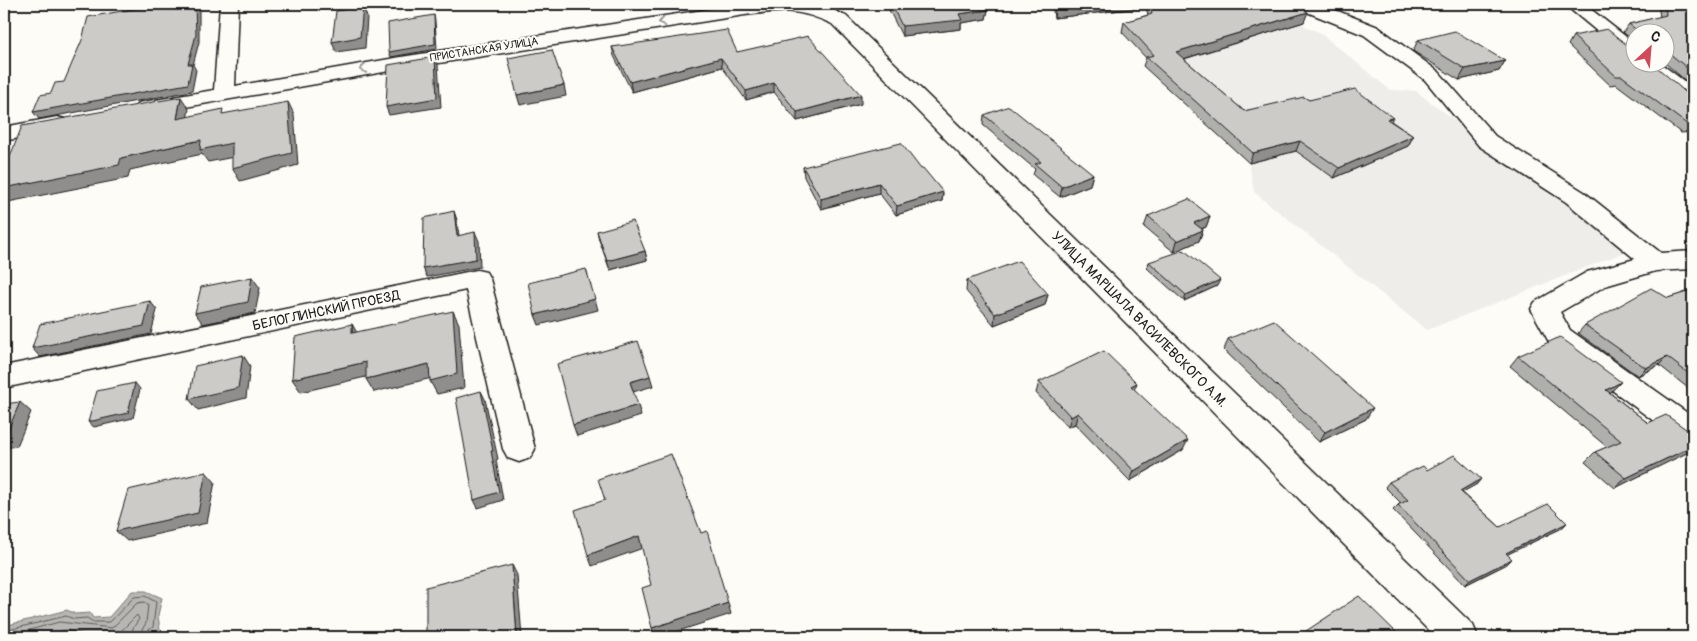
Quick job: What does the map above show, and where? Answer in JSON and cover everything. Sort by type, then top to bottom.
[{"type":"street","points":[[224,93],[229,4]]},
{"type":"street","name":"ПРИСТАНСКАЯ УЛИЦА","points":[[128,111],[401,63],[745,9],[778,5],[814,8],[848,4]]},
{"type":"street","points":[[1304,4],[1371,31],[1432,76],[1487,141],[1575,197],[1656,262]]},
{"type":"street","points":[[1573,4],[1624,44]]},
{"type":"street","name":"УЛИЦА МАРШАЛА ВАСИЛЕВСКОГО А.М.","points":[[814,8],[839,20],[1460,637]]},
{"type":"street","points":[[1660,72],[1693,98]]},
{"type":"street","points":[[4,134],[80,120]]},
{"type":"street","points":[[1693,260],[1656,262],[1596,279],[1545,309],[1560,337],[1693,433]]},
{"type":"street","name":"БЕЛОГЛИНСКИЙ ПРОЕЗД","points":[[4,377],[477,279],[519,449]]},
{"type":"shaded area","points":[[1276,4],[1308,28],[1319,32],[1390,90],[1416,91],[1628,251],[1427,330],[1254,192],[1249,163],[1143,66]]},
{"type":"water","points":[[132,591],[146,591],[162,598],[158,615],[160,630],[146,637],[4,637],[4,626],[67,610],[75,614],[90,613],[93,618],[109,617]]},
{"type":"building","points":[[140,4],[195,4],[196,35],[188,64],[192,64],[188,84],[33,112],[40,95],[51,93],[55,83],[64,82],[82,40],[88,17],[139,8]]},
{"type":"building","points":[[891,4],[983,4],[988,10],[959,14],[962,20],[902,26]]},
{"type":"building","points":[[1055,4],[1093,4],[1055,8]]},
{"type":"building","points":[[1150,4],[1297,4],[1308,12],[1176,52],[1244,111],[1304,97],[1309,100],[1355,89],[1393,118],[1387,119],[1413,136],[1339,168],[1300,141],[1253,153],[1146,57],[1154,55],[1124,22],[1152,14]]},
{"type":"building","points":[[1665,4],[1693,4],[1693,73],[1674,57],[1674,22],[1637,22],[1666,15]]},
{"type":"building","points":[[363,7],[360,37],[332,42],[336,11]]},
{"type":"building","points":[[434,15],[435,44],[389,52],[388,23]]},
{"type":"building","points":[[1607,29],[1624,43],[1624,72],[1662,72],[1690,96],[1693,96],[1693,124],[1688,125],[1622,76],[1616,76],[1573,36]]},
{"type":"building","points":[[727,30],[737,52],[808,36],[861,95],[797,112],[774,83],[746,91],[721,58],[630,82],[612,47]]},
{"type":"building","points":[[1455,31],[1505,61],[1465,69],[1418,40]]},
{"type":"building","points":[[552,50],[564,85],[517,95],[508,58]]},
{"type":"building","points":[[435,57],[437,98],[386,107],[388,65]]},
{"type":"building","points":[[181,97],[177,119],[223,109],[222,114],[288,102],[292,153],[232,168],[232,143],[200,150],[201,140],[121,158],[119,165],[4,188],[4,172],[22,126]]},
{"type":"building","points":[[1009,106],[1093,174],[1062,187],[1035,164],[1041,162],[984,115]]},
{"type":"building","points":[[901,143],[921,169],[923,168],[943,192],[897,206],[879,183],[821,199],[803,167]]},
{"type":"building","points":[[1189,199],[1210,216],[1194,223],[1203,230],[1177,241],[1148,216]]},
{"type":"building","points":[[454,211],[457,236],[475,232],[476,259],[423,268],[424,218]]},
{"type":"building","points":[[633,221],[645,251],[607,261],[597,231]]},
{"type":"building","points":[[1184,250],[1220,280],[1186,295],[1149,262]]},
{"type":"building","points":[[1019,261],[1048,294],[995,314],[967,280]]},
{"type":"building","points":[[586,269],[595,299],[535,315],[528,283]]},
{"type":"building","points":[[252,277],[248,302],[195,313],[201,287]]},
{"type":"building","points":[[1651,288],[1668,298],[1693,290],[1693,377],[1667,357],[1646,368],[1585,325]]},
{"type":"building","points":[[150,301],[144,326],[32,348],[40,324]]},
{"type":"building","points":[[453,311],[457,374],[430,381],[429,364],[366,379],[366,362],[292,379],[295,337],[352,324],[352,333]]},
{"type":"building","points":[[1274,320],[1373,408],[1325,432],[1228,339]]},
{"type":"building","points":[[1560,337],[1621,382],[1606,390],[1648,423],[1666,415],[1693,434],[1693,446],[1626,478],[1595,452],[1621,441],[1518,356]]},
{"type":"building","points":[[638,341],[650,376],[630,382],[638,405],[573,425],[557,364]]},
{"type":"building","points":[[1104,351],[1137,383],[1131,386],[1188,440],[1134,471],[1078,413],[1071,417],[1039,382]]},
{"type":"building","points":[[243,355],[238,388],[189,399],[195,366]]},
{"type":"building","points":[[135,383],[128,413],[88,422],[97,391]]},
{"type":"building","points":[[481,391],[499,492],[474,500],[456,398]]},
{"type":"building","points":[[20,402],[6,435],[4,436],[4,404]]},
{"type":"building","points":[[671,454],[701,533],[707,531],[728,603],[652,628],[642,588],[651,585],[639,536],[588,555],[575,510],[605,500],[598,479]]},
{"type":"building","points":[[1454,455],[1481,479],[1460,491],[1500,527],[1548,504],[1567,523],[1506,553],[1512,559],[1470,580],[1398,505],[1408,500],[1389,482],[1423,466],[1427,470]]},
{"type":"building","points":[[206,472],[198,513],[116,531],[128,490]]},
{"type":"building","points":[[512,565],[517,637],[426,637],[426,587]]},
{"type":"building","points":[[1359,596],[1401,637],[1297,637]]}]
